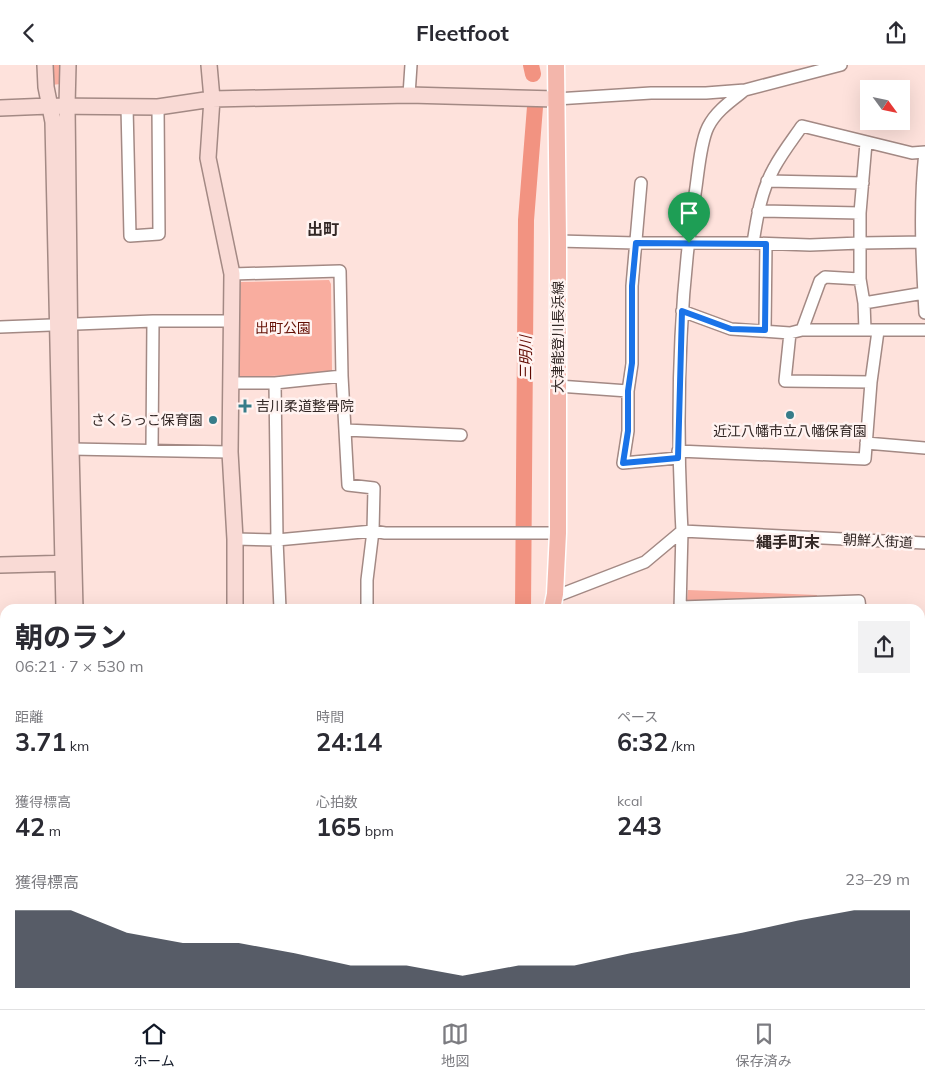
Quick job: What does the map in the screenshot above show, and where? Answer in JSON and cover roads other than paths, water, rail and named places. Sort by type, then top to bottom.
[{"type":"main road","name":"大津能登川長浜線","points":[[554,601],[558,533],[556,65]]},
{"type":"street","points":[[45,65],[46,87],[53,122],[71,449],[69,563],[65,604]]},
{"type":"street","points":[[68,65],[64,324],[69,563],[74,604]]},
{"type":"street","points":[[209,65],[212,99],[208,158],[232,274],[230,451],[235,539],[235,604]]},
{"type":"street","points":[[409,95],[411,65]]},
{"type":"street","points":[[0,108],[49,106],[158,107],[212,99],[409,95],[556,99],[652,93],[706,93],[745,90],[840,65]]},
{"type":"street","points":[[680,604],[682,531],[678,455],[682,311],[689,243],[700,159],[707,128],[721,108],[745,90]]},
{"type":"street","points":[[127,107],[130,236],[159,234],[158,107]]},
{"type":"street","points":[[753,243],[758,211],[767,181],[774,167],[802,126],[912,153],[925,152],[923,187],[925,313]]},
{"type":"street","points":[[865,330],[864,303],[860,279],[860,213],[866,143]]},
{"type":"street","points":[[767,181],[863,183]]},
{"type":"street","points":[[641,183],[632,286],[632,363],[628,391],[628,431],[623,463],[678,455],[865,459],[870,382],[878,331]]},
{"type":"street","points":[[758,211],[860,213]]},
{"type":"street","points":[[558,241],[810,245],[923,242]]},
{"type":"street","points":[[765,330],[766,244]]},
{"type":"street","points":[[232,274],[340,271],[344,430],[348,485],[374,489],[373,531],[367,581],[367,604]]},
{"type":"street","points":[[802,330],[820,281],[825,277],[860,279]]},
{"type":"street","points":[[864,303],[924,293]]},
{"type":"street","points":[[682,311],[731,329],[790,333],[802,330],[925,330]]},
{"type":"street","points":[[0,327],[154,321],[230,321]]},
{"type":"street","points":[[152,449],[154,321]]},
{"type":"street","points":[[790,333],[785,381],[870,382]]},
{"type":"street","points":[[230,383],[275,383],[342,376]]},
{"type":"street","points":[[275,383],[280,604]]},
{"type":"street","points":[[558,386],[628,391]]},
{"type":"street","points":[[344,430],[461,435]]},
{"type":"street","points":[[866,443],[925,448]]},
{"type":"street","points":[[71,449],[230,451]]},
{"type":"street","points":[[235,539],[277,540],[373,531],[385,533],[524,533],[551,531],[558,533]]},
{"type":"street","points":[[554,601],[562,594],[645,562],[682,531]]},
{"type":"street","name":"朝鮮人街道","points":[[682,531],[925,543]]},
{"type":"street","points":[[0,565],[69,563]]},
{"type":"street","points":[[782,604],[859,601],[859,604]]},
{"type":"street","points":[[925,640],[925,694]]},
{"type":"waterway","name":"三明川","points":[[531,65],[533,74]]},
{"type":"waterway","name":"三明川","points":[[523,604],[526,220],[535,107]]},
{"type":"place","name":"吉川柔道整骨院","points":[[245,406]]},
{"type":"place","name":"近江八幡市立八幡保育園","points":[[790,415]]},
{"type":"place","name":"さくらっこ保育園","points":[[213,420]]},
{"type":"district","name":"出町","points":[[323,229]]},
{"type":"district","name":"縄手町末","points":[[788,542]]},
{"type":"park label","name":"出町公園","points":[[283,328]]}]
